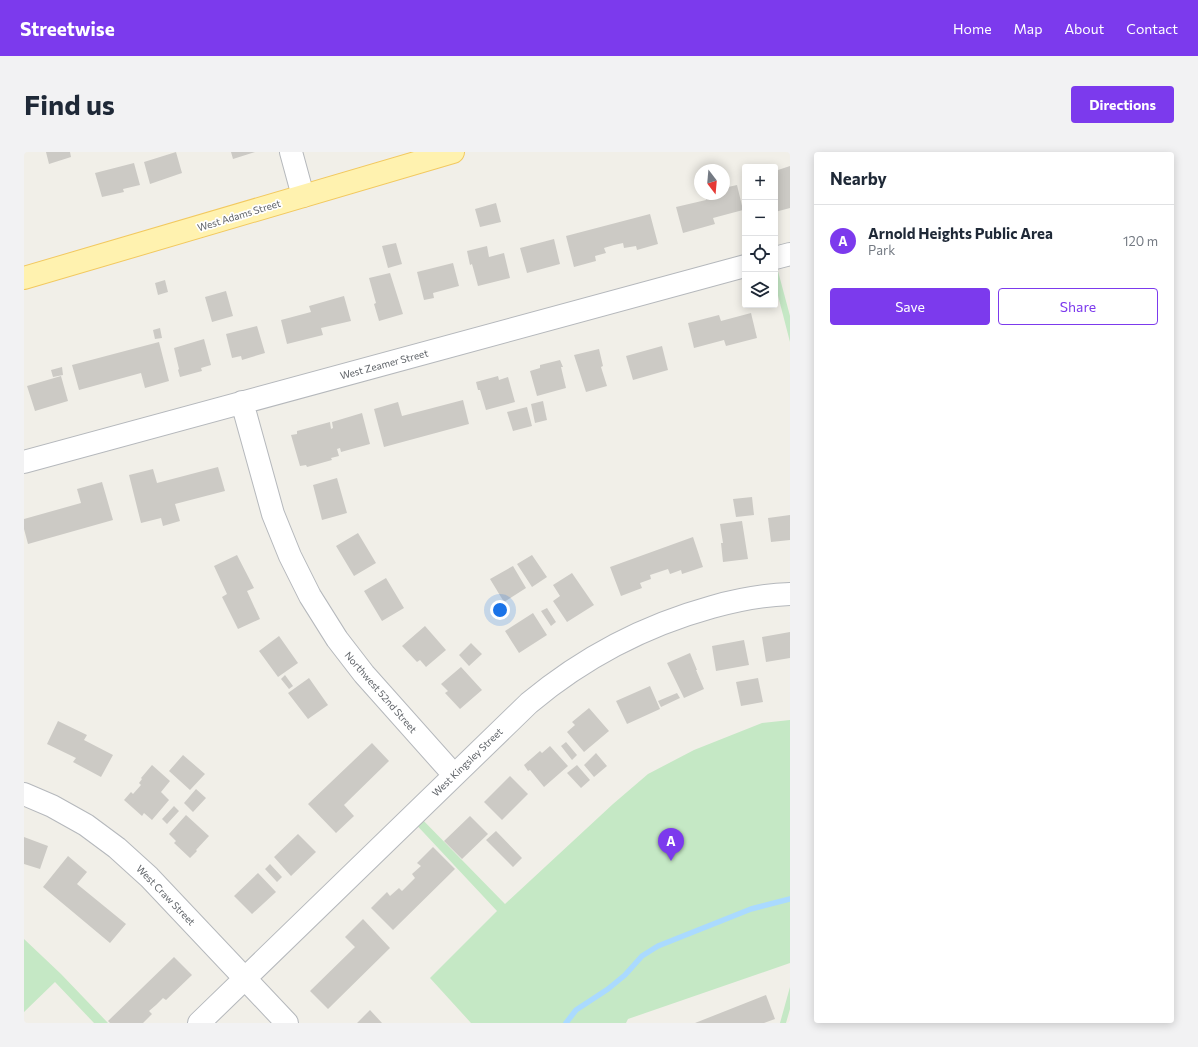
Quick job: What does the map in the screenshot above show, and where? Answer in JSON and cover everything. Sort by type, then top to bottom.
[{"type":"main road","name":"West Adams Street","points":[[24,278],[453,152]]},
{"type":"street","points":[[291,152],[303,196]]},
{"type":"street","points":[[778,257],[790,254]]},
{"type":"street","name":"West Zeamer Street","points":[[24,462],[742,267]]},
{"type":"street","name":"Northwest 52nd Street","points":[[242,402],[276,521],[290,556],[310,596],[337,639],[364,674],[454,775]]},
{"type":"street","name":"West Kingsley Street","points":[[199,1023],[454,775],[544,690],[578,666],[636,633],[700,610],[743,599],[790,594]]},
{"type":"street","name":"West Craw Street","points":[[24,794],[52,806],[86,825],[117,848],[149,877],[287,1023]]},
{"type":"green space","points":[[778,271],[790,316],[790,342],[778,296]]},
{"type":"green space","points":[[790,720],[790,963],[628,1019],[626,1023],[471,1023],[430,978],[497,911],[410,818],[415,812],[505,904],[613,804],[648,774],[694,750],[762,723]]},
{"type":"green space","points":[[24,939],[61,974],[108,1023],[94,1023],[55,982],[24,1012]]},
{"type":"green space","points":[[790,987],[790,1009],[786,1023],[780,1023]]},
{"type":"building","points":[[46,152],[70,152],[71,157],[49,164]]},
{"type":"building","points":[[176,152],[182,173],[150,184],[144,162]]},
{"type":"building","points":[[231,152],[255,152],[233,159]]},
{"type":"building","points":[[134,163],[140,185],[123,189],[124,192],[102,197],[95,173]]},
{"type":"building","points":[[790,166],[790,208],[778,211],[778,200],[778,170]]},
{"type":"building","points":[[737,185],[742,210],[713,218],[715,224],[683,233],[676,207],[706,200],[730,200],[730,187]]},
{"type":"building","points":[[496,203],[501,222],[480,227],[475,209]]},
{"type":"building","points":[[650,214],[658,244],[637,250],[636,246],[624,248],[623,243],[614,245],[604,248],[606,253],[595,256],[596,261],[574,267],[566,236]]},
{"type":"building","points":[[554,239],[560,264],[527,273],[520,248]]},
{"type":"building","points":[[396,243],[402,264],[388,268],[382,246]]},
{"type":"building","points":[[487,246],[489,257],[504,253],[510,278],[478,286],[472,264],[470,265],[467,251]]},
{"type":"building","points":[[453,263],[459,286],[433,293],[434,298],[424,300],[417,272]]},
{"type":"building","points":[[390,273],[403,314],[379,321],[369,278]]},
{"type":"building","points":[[165,280],[168,292],[158,295],[155,283]]},
{"type":"building","points":[[226,291],[233,316],[212,322],[205,297]]},
{"type":"building","points":[[344,296],[351,321],[321,328],[323,335],[287,344],[281,320],[311,312],[309,306]]},
{"type":"building","points":[[751,313],[757,338],[726,346],[724,340],[694,348],[688,323],[719,315],[721,321]]},
{"type":"building","points":[[257,326],[265,353],[242,360],[241,356],[232,358],[226,334]]},
{"type":"building","points":[[160,328],[162,338],[155,339],[153,330]]},
{"type":"building","points":[[204,339],[211,365],[201,368],[202,371],[180,377],[174,348]]},
{"type":"building","points":[[159,342],[169,381],[145,388],[141,373],[79,390],[72,365]]},
{"type":"building","points":[[662,346],[668,370],[633,380],[626,356]]},
{"type":"building","points":[[599,349],[603,366],[601,367],[607,386],[586,392],[574,355]]},
{"type":"building","points":[[560,360],[563,367],[561,367],[566,388],[537,396],[530,371],[540,368],[540,365]]},
{"type":"building","points":[[62,367],[63,375],[53,377],[51,370]]},
{"type":"building","points":[[61,376],[68,401],[35,411],[27,386]]},
{"type":"building","points":[[498,376],[499,380],[508,377],[515,402],[486,410],[476,382]]},
{"type":"building","points":[[463,400],[469,424],[384,447],[374,409],[398,402],[402,416]]},
{"type":"building","points":[[543,401],[547,420],[535,423],[531,404]]},
{"type":"building","points":[[527,407],[532,426],[513,431],[507,412]]},
{"type":"building","points":[[362,413],[370,444],[341,452],[340,448],[337,449],[339,456],[331,458],[332,460],[307,467],[306,465],[300,466],[291,435],[297,434],[297,431],[330,422],[331,429],[333,428],[332,422]]},
{"type":"building","points":[[218,467],[225,491],[175,504],[180,521],[163,526],[161,518],[141,523],[129,475],[153,469],[157,483]]},
{"type":"building","points":[[337,478],[347,513],[322,520],[313,485]]},
{"type":"building","points":[[102,482],[113,520],[28,544],[24,529],[24,519],[81,503],[77,489]]},
{"type":"building","points":[[752,497],[754,515],[736,517],[733,499]]},
{"type":"building","points":[[790,515],[790,540],[771,542],[768,518]]},
{"type":"building","points":[[742,521],[748,559],[723,562],[721,543],[723,543],[720,524]]},
{"type":"building","points":[[358,533],[376,563],[354,576],[336,546]]},
{"type":"building","points":[[693,537],[703,567],[682,574],[681,570],[670,574],[668,569],[650,575],[651,579],[640,583],[642,588],[621,596],[610,567]]},
{"type":"building","points":[[237,555],[254,588],[247,591],[260,619],[238,629],[222,597],[227,594],[214,566]]},
{"type":"building","points":[[532,555],[547,577],[532,587],[517,564]]},
{"type":"building","points":[[513,566],[526,588],[504,602],[490,579]]},
{"type":"building","points":[[572,573],[594,605],[567,622],[553,601],[560,596],[553,585]]},
{"type":"building","points":[[386,578],[404,608],[382,621],[364,591]]},
{"type":"building","points":[[547,608],[556,622],[551,626],[541,611]]},
{"type":"building","points":[[533,613],[547,635],[519,653],[505,631]]},
{"type":"building","points":[[425,626],[446,650],[426,667],[420,660],[417,662],[402,646]]},
{"type":"building","points":[[790,632],[790,658],[766,662],[762,637]]},
{"type":"building","points":[[279,636],[298,663],[278,677],[259,651]]},
{"type":"building","points":[[744,640],[749,665],[716,671],[712,646]]},
{"type":"building","points":[[471,643],[482,654],[469,666],[459,655]]},
{"type":"building","points":[[690,653],[704,689],[684,698],[667,663]]},
{"type":"building","points":[[461,667],[482,690],[460,709],[445,693],[448,691],[441,684]]},
{"type":"building","points":[[285,675],[293,686],[289,689],[281,679]]},
{"type":"building","points":[[309,678],[328,705],[308,719],[288,693]]},
{"type":"building","points":[[758,678],[763,702],[741,706],[736,682]]},
{"type":"building","points":[[650,686],[660,709],[627,724],[616,701]]},
{"type":"building","points":[[677,693],[680,698],[661,707],[658,701]]},
{"type":"building","points":[[589,708],[609,731],[584,752],[567,732],[575,725],[572,722]]},
{"type":"building","points":[[58,721],[87,735],[84,740],[113,755],[101,777],[73,762],[76,758],[47,744]]},
{"type":"building","points":[[566,742],[577,755],[572,760],[561,746]]},
{"type":"building","points":[[372,743],[389,761],[344,805],[354,816],[336,833],[308,804]]},
{"type":"building","points":[[550,746],[568,766],[544,787],[524,765],[540,751],[542,753]]},
{"type":"building","points":[[596,753],[607,766],[594,777],[584,765]]},
{"type":"building","points":[[183,755],[205,774],[190,790],[169,771]]},
{"type":"building","points":[[152,765],[170,781],[161,792],[169,800],[152,820],[144,813],[142,816],[124,800],[131,792],[133,794],[141,785],[139,783],[142,779],[141,778]]},
{"type":"building","points":[[577,765],[590,780],[581,788],[567,773]]},
{"type":"building","points":[[510,776],[528,794],[502,820],[484,802]]},
{"type":"building","points":[[196,789],[206,798],[193,812],[184,803]]},
{"type":"building","points":[[174,806],[179,811],[167,824],[162,819]]},
{"type":"building","points":[[186,815],[209,836],[190,858],[174,843],[176,841],[169,834]]},
{"type":"building","points":[[470,816],[488,834],[462,859],[444,841]]},
{"type":"building","points":[[496,831],[522,858],[513,867],[486,840]]},
{"type":"building","points":[[298,834],[316,852],[291,876],[274,857]]},
{"type":"building","points":[[24,837],[48,846],[40,869],[24,864]]},
{"type":"building","points":[[433,847],[455,869],[393,930],[371,908],[387,892],[390,896],[399,888],[402,891],[415,878],[412,874],[421,866],[417,863]]},
{"type":"building","points":[[68,856],[87,872],[77,884],[126,924],[110,943],[43,887]]},
{"type":"building","points":[[270,864],[282,877],[277,882],[265,869]]},
{"type":"building","points":[[258,873],[276,892],[252,914],[234,896]]},
{"type":"building","points":[[363,919],[390,948],[328,1009],[310,991],[355,947],[345,937]]},
{"type":"building","points":[[174,957],[192,975],[166,1000],[163,998],[149,1011],[152,1014],[143,1023],[110,1023],[108,1021]]},
{"type":"building","points":[[766,995],[775,1019],[764,1023],[695,1023]]},
{"type":"building","points":[[370,1010],[382,1023],[357,1023]]},
{"type":"waterway","points":[[566,1023],[576,1010],[608,989],[625,975],[642,956],[658,946],[751,909],[790,899]]},
{"type":"place","name":"Arnold Heights Public Area","points":[[671,861]]}]
